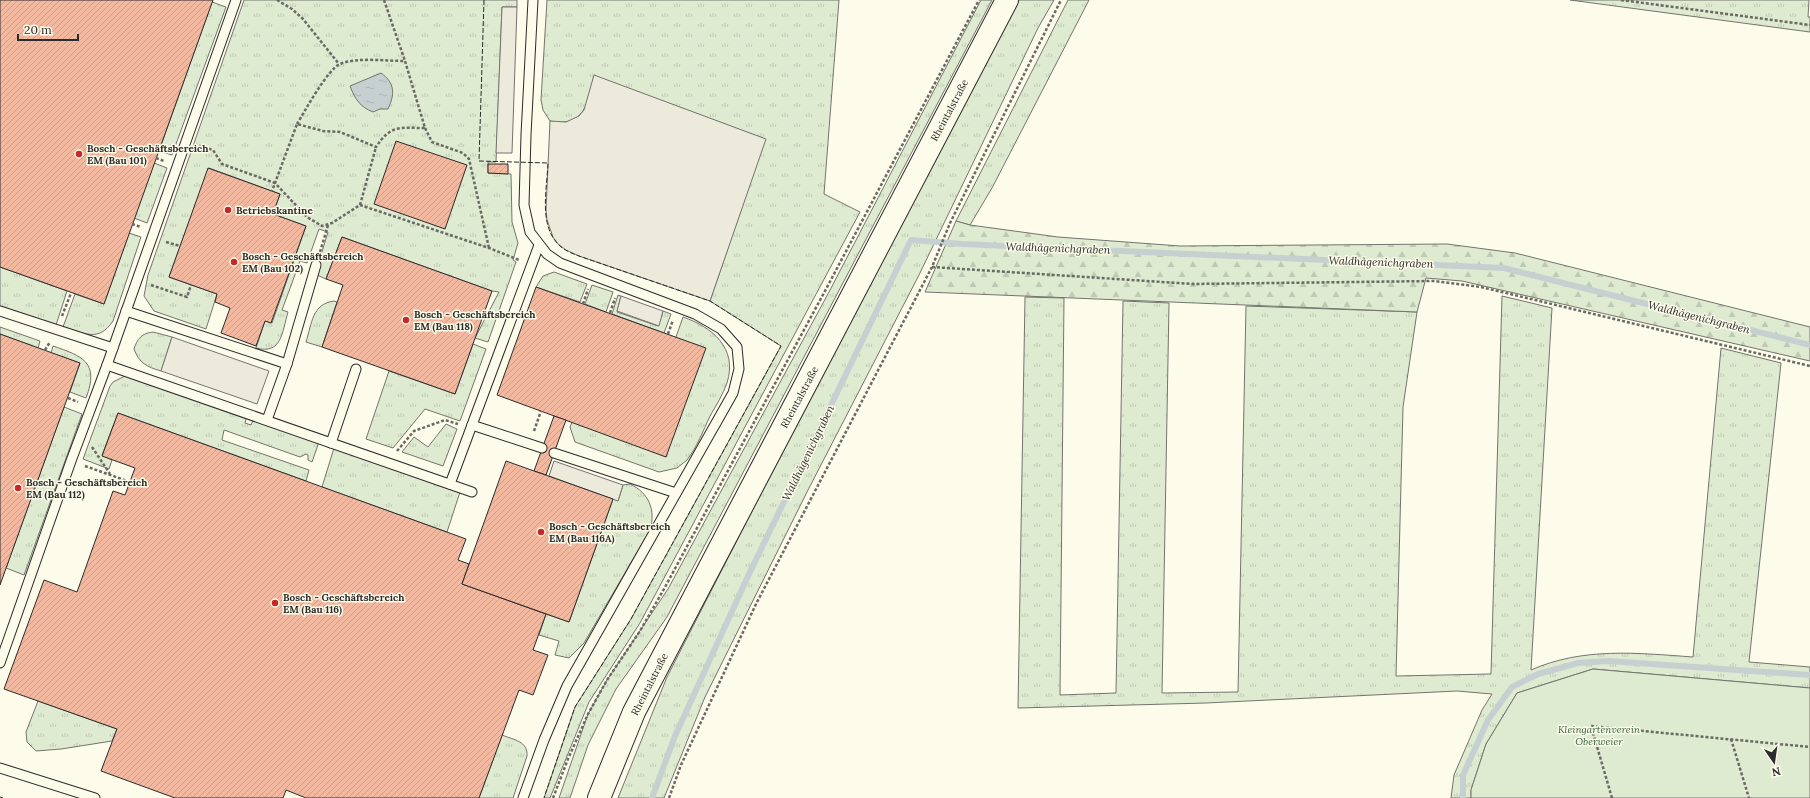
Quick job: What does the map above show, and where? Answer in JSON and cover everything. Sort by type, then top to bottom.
[{"type":"main road","name":"Rheintalstraße","points":[[599,798],[638,705],[1007,0]]},
{"type":"lane","points":[[0,663],[71,461],[108,366],[113,348],[236,0]]},
{"type":"lane","points":[[523,798],[544,740],[567,686],[733,393],[739,369],[737,347],[721,329],[695,314],[560,263],[547,254],[530,232],[524,205],[533,0]]},
{"type":"lane","points":[[450,484],[539,245]]},
{"type":"lane","points":[[267,420],[287,364],[316,265]]},
{"type":"lane","points":[[0,311],[113,348]]},
{"type":"lane","points":[[126,311],[287,364]]},
{"type":"lane","points":[[108,366],[472,492]]},
{"type":"lane","points":[[331,443],[356,369]]},
{"type":"lane","points":[[472,427],[542,448]]},
{"type":"lane","points":[[554,453],[676,493]]},
{"type":"lane","points":[[0,768],[95,798]]},
{"type":"path","points":[[277,0],[292,8],[303,19],[339,64]]},
{"type":"path","points":[[384,0],[405,61],[425,128],[432,142],[463,153],[469,159],[489,248]]},
{"type":"path","points":[[553,798],[588,714],[607,680],[640,631],[667,582],[825,291],[978,0]]},
{"type":"path","points":[[669,798],[681,765],[756,604],[932,267],[950,223],[1061,0]]},
{"type":"path","points":[[1621,0],[1810,25]]},
{"type":"path","points":[[272,191],[296,124],[328,75],[339,64],[352,61],[405,61]]},
{"type":"path","points":[[296,124],[323,131],[340,132],[376,147]]},
{"type":"path","points":[[186,141],[213,150],[222,164],[275,183],[307,217],[322,226],[328,225],[360,205],[376,147],[384,134],[397,128],[425,128]]},
{"type":"path","points":[[360,205],[489,248],[532,265]]},
{"type":"path","points":[[316,265],[328,225]]},
{"type":"path","points":[[932,267],[1192,284],[1434,281],[1481,287],[1810,366]]},
{"type":"path","points":[[137,281],[187,297],[191,285]]},
{"type":"path","points":[[57,330],[71,292]]},
{"type":"path","points":[[529,444],[541,411]]},
{"type":"path","points":[[388,463],[414,431],[445,420],[472,427]]},
{"type":"path","points":[[82,431],[111,475]]},
{"type":"path","points":[[71,461],[130,482]]},
{"type":"path","points":[[1612,798],[1590,726],[1810,747]]},
{"type":"path","points":[[1731,739],[1749,798]]},
{"type":"green space","points":[[244,0],[517,0],[517,7],[502,7],[496,162],[488,162],[488,173],[511,174],[512,222],[518,243],[513,260],[516,262],[488,342],[475,338],[499,292],[492,291],[342,237],[326,279],[317,275],[317,268],[328,232],[319,229],[307,263],[300,261],[282,310],[288,312],[280,340],[271,348],[256,348],[265,321],[272,323],[306,226],[273,214],[280,194],[209,168],[169,277],[217,294],[206,329],[154,311],[144,296],[148,275]]},
{"type":"green space","points":[[547,0],[839,0],[824,194],[860,212],[640,623],[589,702],[550,798],[544,798],[575,707],[631,619],[781,346],[710,301],[765,139],[594,76],[588,101],[582,113],[567,122],[550,121],[543,110],[541,100]]},
{"type":"green space","points":[[981,0],[992,0],[667,617],[616,689],[588,745],[570,798],[559,798],[588,714],[607,680],[668,589],[829,292]]},
{"type":"green space","points":[[1019,0],[1054,0],[1038,28],[919,275],[808,490],[705,697],[664,798],[618,798],[667,677],[856,308]]},
{"type":"green space","points":[[1068,0],[1089,0],[992,188],[970,225],[956,221]]},
{"type":"green space","points":[[1570,0],[1809,0],[1808,17],[1810,17],[1810,32]]},
{"type":"green space","points":[[212,2],[226,7],[172,155],[159,151]]},
{"type":"green space","points":[[154,163],[167,168],[147,223],[134,218]]},
{"type":"green space","points":[[956,221],[970,225],[1058,237],[1180,246],[1447,244],[1515,253],[1810,327],[1810,361],[1462,281],[1426,278],[1417,312],[925,292]]},
{"type":"green space","points":[[129,233],[141,237],[113,321],[102,332],[96,334],[85,334],[63,327],[75,294],[104,304]]},
{"type":"green space","points":[[0,267],[67,291],[56,325],[0,306]]},
{"type":"green space","points":[[554,272],[587,284],[580,302],[536,287],[543,276]]},
{"type":"green space","points":[[592,285],[613,292],[606,312],[585,304]]},
{"type":"green space","points":[[618,295],[621,296],[617,312],[658,326],[663,311],[671,314],[664,333],[612,314]]},
{"type":"green space","points":[[1502,296],[1552,308],[1531,670],[1570,658],[1610,653],[1693,657],[1721,348],[1781,363],[1749,662],[1810,667],[1810,688],[1593,669],[1517,693],[1486,744],[1471,790],[1471,798],[1451,798],[1454,775],[1482,710],[1492,694],[1457,691],[1206,703],[1018,708],[1025,297],[1064,298],[1060,695],[1116,693],[1123,301],[1169,303],[1162,693],[1238,692],[1246,306],[1417,312],[1403,407],[1396,676],[1491,674]]},
{"type":"green space","points":[[334,301],[337,302],[322,347],[306,342],[317,310],[321,306]]},
{"type":"green space","points":[[683,317],[694,321],[713,333],[726,349],[729,359],[729,371],[724,391],[697,444],[687,460],[677,468],[659,472],[575,442],[570,427],[572,422],[676,337]]},
{"type":"green space","points":[[0,327],[40,341],[38,348],[0,334]]},
{"type":"green space","points":[[153,332],[172,337],[161,371],[144,364],[138,358],[134,349],[140,337]]},
{"type":"green space","points":[[473,344],[486,349],[460,421],[425,409],[393,448],[366,439],[389,371],[455,394]]},
{"type":"green space","points":[[53,346],[72,353],[86,362],[91,376],[90,386],[86,398],[70,392],[80,363],[51,353]]},
{"type":"green space","points":[[125,376],[247,415],[245,423],[251,425],[254,418],[319,442],[312,462],[308,460],[308,455],[306,454],[300,457],[224,430],[222,440],[309,470],[306,481],[118,413],[102,455],[112,460],[109,469],[83,459],[110,386],[113,382]]},
{"type":"green space","points":[[64,407],[82,414],[24,575],[6,568]]},
{"type":"green space","points":[[446,424],[457,429],[443,466],[402,452],[414,437],[428,447]]},
{"type":"green space","points":[[334,448],[460,492],[447,532],[322,487]]},
{"type":"green space","points":[[630,484],[642,492],[649,503],[652,516],[650,530],[584,643],[569,658],[555,655],[559,641],[539,635],[546,614],[569,622],[613,499],[618,501],[623,485]]},
{"type":"green space","name":"Kleingartenverein Oberweier","points":[[1593,669],[1810,688],[1810,798],[1471,798],[1471,790],[1486,744],[1517,693]]},
{"type":"green space","points":[[38,701],[117,729],[112,741],[61,749],[36,751],[27,742],[26,732]]},
{"type":"green space","points":[[502,735],[523,744],[527,751],[527,756],[513,798],[479,798]]},
{"type":"shaded area","points":[[502,7],[517,7],[512,153],[496,153]]},
{"type":"shaded area","points":[[594,75],[766,139],[710,301],[579,256],[566,250],[558,244],[553,237],[547,220],[546,210],[550,121],[566,122],[579,116],[584,110]]},
{"type":"shaded area","points":[[621,296],[663,311],[659,326],[617,311]]},
{"type":"shaded area","points":[[172,337],[269,371],[257,404],[161,371]]},
{"type":"shaded area","points":[[554,461],[623,485],[618,501],[549,476]]},
{"type":"water","points":[[381,73],[389,81],[393,94],[388,109],[380,109],[373,112],[358,102],[350,86]]},
{"type":"building","name":"Bosch - Geschäftsbereich EM (Bau 101)","points":[[0,0],[213,0],[104,304],[0,267]]},
{"type":"building","points":[[396,141],[467,165],[445,229],[374,204]]},
{"type":"building","points":[[488,164],[508,164],[508,174],[488,173]]},
{"type":"building","name":"Bosch - Geschäftsbereich EM (Bau 102)","points":[[208,168],[280,194],[273,214],[306,226],[271,323],[265,321],[256,346],[221,333],[230,308],[215,302],[217,294],[169,277]]},
{"type":"building","name":"Bosch - Geschäftsbereich EM (Bau 118)","points":[[342,237],[492,291],[455,394],[322,347],[343,285],[326,279]]},
{"type":"building","points":[[536,287],[706,348],[666,457],[497,395]]},
{"type":"building","name":"Bosch - Geschäftsbereich EM (Bau 112)","points":[[0,334],[80,363],[0,585]]},
{"type":"building","name":"Bosch - Geschäftsbereich EM (Bau 116)","points":[[118,413],[466,539],[458,560],[469,564],[462,584],[546,614],[533,650],[548,655],[533,695],[519,690],[479,798],[306,798],[286,790],[283,798],[175,798],[101,771],[117,729],[4,689],[44,580],[77,592],[113,491],[125,495],[135,468],[102,456]]},
{"type":"building","points":[[554,416],[566,420],[546,475],[534,471]]},
{"type":"building","name":"Bosch - Geschäftsbereich EM (Bau 116A)","points":[[506,461],[613,499],[569,622],[462,584]]},
{"type":"waterway","name":"Waldhägenichgraben","points":[[652,798],[675,736],[749,574],[911,240],[963,244],[1504,268],[1810,345]]},
{"type":"waterway","points":[[1463,798],[1463,775],[1488,720],[1512,687],[1538,674],[1578,663],[1609,661],[1810,675]]},
{"type":"fence","points":[[484,0],[479,161],[548,163],[545,205],[546,215],[551,235],[562,248],[579,256],[710,301],[781,346],[631,619],[575,707],[544,798]]},
{"type":"place","name":"Bosch - Geschäftsbereich EM (Bau 101)","points":[[79,154]]},
{"type":"place","name":"Betriebskantine","points":[[228,210]]},
{"type":"place","name":"Bosch - Geschäftsbereich EM (Bau 102)","points":[[234,262]]},
{"type":"place","name":"Bosch - Geschäftsbereich EM (Bau 118)","points":[[406,320]]},
{"type":"place","name":"Bosch - Geschäftsbereich EM (Bau 112)","points":[[18,488]]},
{"type":"place","name":"Bosch - Geschäftsbereich EM (Bau 116A)","points":[[541,532]]},
{"type":"place","name":"Bosch - Geschäftsbereich EM (Bau 116)","points":[[275,603]]}]
